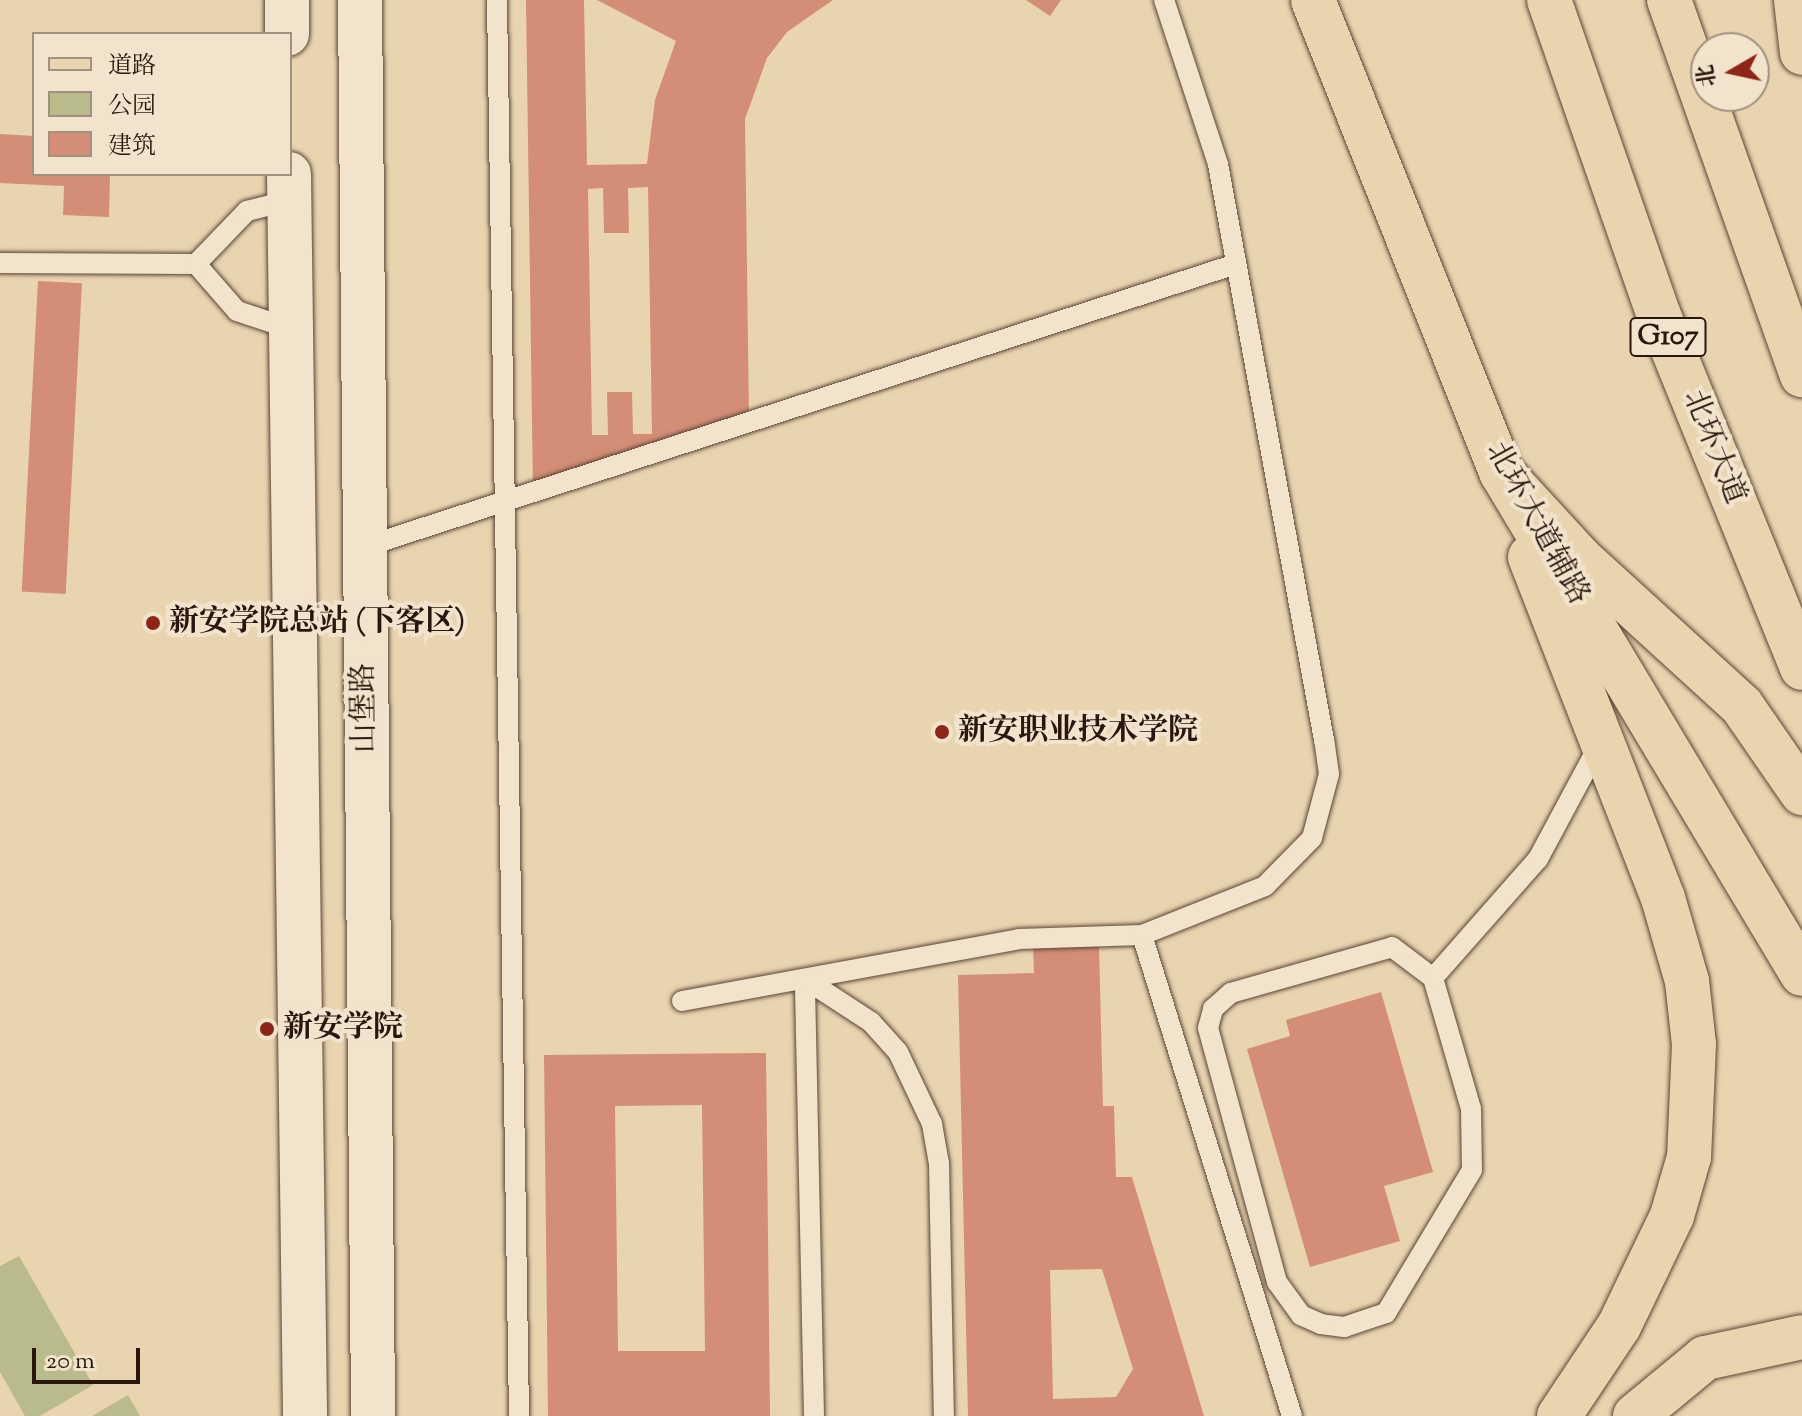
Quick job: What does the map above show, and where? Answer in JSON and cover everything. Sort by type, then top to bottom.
[{"type":"main road","points":[[287,0],[287,32]]},
{"type":"main road","name":"山堡路","points":[[360,0],[373,1416]]},
{"type":"main road","name":"北环大道辅路","points":[[1313,0],[1501,472],[1802,974]]},
{"type":"main road","name":"北环大道","points":[[1549,0],[1658,313],[1802,668]]},
{"type":"main road","points":[[1669,0],[1802,375]]},
{"type":"main road","points":[[1796,0],[1802,53]]},
{"type":"main road","points":[[289,187],[305,1416]]},
{"type":"main road","points":[[1501,472],[1601,743],[1663,898],[1687,981],[1693,1095],[1689,1157],[1672,1216],[1619,1326],[1559,1416]]},
{"type":"main road","points":[[1501,472],[1580,558],[1742,706],[1802,793]]},
{"type":"main road","points":[[1635,1416],[1705,1358],[1802,1337]]},
{"type":"lane","points":[[497,0],[501,502],[519,1416]]},
{"type":"lane","points":[[682,1001],[1019,939],[1142,935],[1265,886],[1312,838],[1326,796],[1324,740],[1218,164],[1164,0]]},
{"type":"lane","points":[[0,263],[196,264],[247,211],[289,187]]},
{"type":"lane","points":[[196,264],[237,311],[291,329]]},
{"type":"lane","points":[[364,547],[1236,264]]},
{"type":"lane","points":[[1433,978],[1538,859],[1601,743]]},
{"type":"lane","points":[[1142,935],[1292,1416]]},
{"type":"lane","points":[[1392,947],[1415,957],[1433,978],[1471,1109],[1472,1170],[1386,1313],[1344,1327],[1321,1324],[1301,1315],[1277,1282],[1209,1050],[1213,1009],[1231,993],[1392,947]]},
{"type":"lane","points":[[805,979],[814,1416]]},
{"type":"lane","points":[[805,979],[871,1022],[898,1052],[932,1124],[939,1163],[944,1416]]},
{"type":"green space","points":[[19,1256],[93,1385],[40,1416],[25,1416],[0,1372],[0,1266]]},
{"type":"green space","points":[[128,1395],[140,1416],[92,1416]]},
{"type":"building","points":[[526,0],[584,0],[587,165],[647,164],[655,100],[676,41],[597,0],[833,0],[787,32],[767,58],[745,119],[749,418],[533,491]],"holes":[[[648,187],[652,434],[633,434],[632,392],[607,392],[608,435],[592,435],[588,189],[603,188],[604,233],[629,233],[628,188]]]},
{"type":"building","points":[[1026,0],[1061,0],[1050,16]]},
{"type":"building","points":[[0,134],[32,136],[32,176],[110,176],[109,217],[63,215],[64,186],[0,183]]},
{"type":"building","points":[[38,281],[82,283],[66,594],[22,592]]},
{"type":"building","points":[[1099,946],[1103,1106],[1114,1106],[1116,1177],[1132,1177],[1204,1416],[968,1416],[958,975],[1034,973],[1033,947]],"holes":[[[1102,1269],[1133,1369],[1116,1397],[1053,1399],[1050,1270]]]},
{"type":"building","points":[[1381,992],[1433,1172],[1384,1186],[1400,1241],[1310,1267],[1247,1049],[1290,1036],[1286,1020]]},
{"type":"building","points":[[766,1053],[770,1416],[548,1416],[544,1055]],"holes":[[[702,1105],[705,1351],[618,1351],[615,1106]]]},
{"type":"place","name":"新安学院总站 (下客区)","points":[[153,623]]},
{"type":"place","name":"新安职业技术学院","points":[[942,732]]},
{"type":"place","name":"新安学院","points":[[267,1029]]}]
